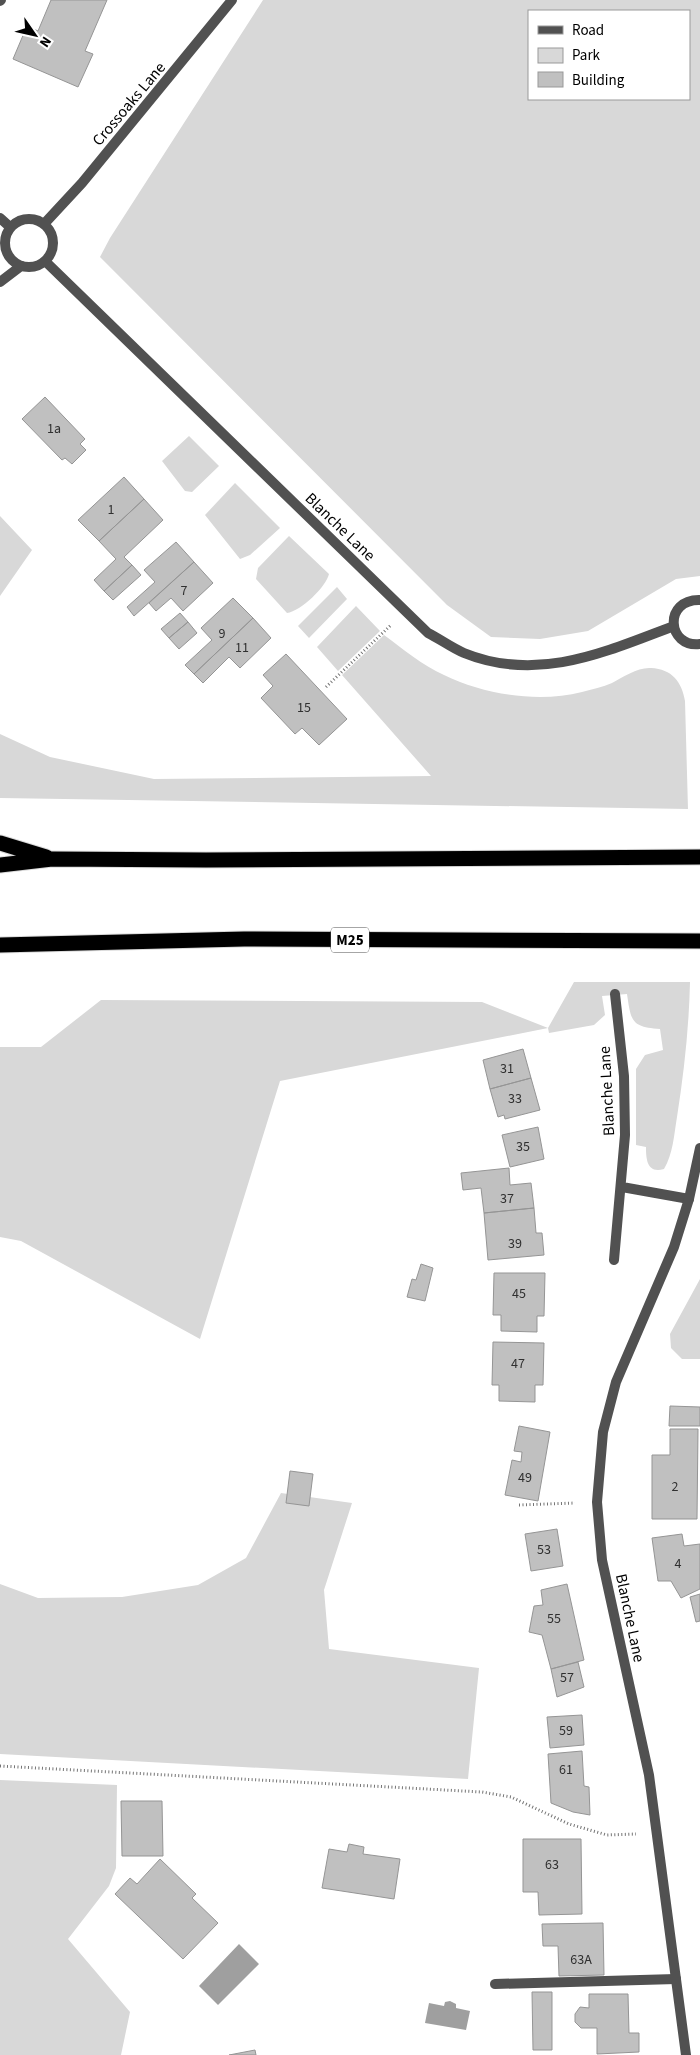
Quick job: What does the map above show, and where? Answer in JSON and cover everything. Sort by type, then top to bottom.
[{"type":"highway","points":[[0,844],[52,859]]},
{"type":"highway","points":[[0,865],[52,859],[216,860],[700,857]]},
{"type":"highway","name":"M25","points":[[0,945],[244,939],[700,941]]},
{"type":"street","name":"Crossoaks Lane","points":[[44,224],[82,183],[232,0]]},
{"type":"street","points":[[0,218],[10,228]]},
{"type":"street","points":[[0,282],[21,266],[34,266],[45,261],[53,249],[49,229],[44,224],[30,218],[23,219],[10,228],[7,234],[6,249],[9,256],[21,266]]},
{"type":"street","name":"Blanche Lane","points":[[45,261],[428,633],[464,653],[504,664],[536,666],[569,663],[674,626]]},
{"type":"street","points":[[700,600],[686,602],[680,606],[674,618],[674,626],[681,638],[687,643],[700,644]]},
{"type":"street","name":"Blanche Lane","points":[[614,1260],[622,1187],[625,1135],[624,1076],[615,994]]},
{"type":"street","name":"Blanche Lane","points":[[686,2055],[649,1775],[602,1560],[597,1502],[603,1432],[616,1382],[674,1247],[689,1199],[700,1148]]},
{"type":"street","points":[[622,1187],[689,1199]]},
{"type":"street","points":[[495,1984],[676,1979]]},
{"type":"path","points":[[326,687],[405,611]]},
{"type":"path","points":[[518,1505],[597,1502]]},
{"type":"path","points":[[0,1766],[482,1792],[510,1797],[569,1824],[607,1835],[657,1833]]},
{"type":"green space","points":[[263,0],[700,0],[700,576],[676,579],[588,631],[540,639],[491,637],[447,605],[100,257],[110,238]]},
{"type":"green space","points":[[189,436],[219,466],[192,492],[185,491],[162,461]]},
{"type":"green space","points":[[235,483],[280,528],[250,555],[240,559],[205,515]]},
{"type":"green space","points":[[0,516],[32,550],[0,596]]},
{"type":"green space","points":[[289,536],[329,574],[312,598],[299,608],[287,613],[256,579],[258,568]]},
{"type":"green space","points":[[337,587],[347,599],[309,638],[298,626]]},
{"type":"green space","points":[[356,606],[380,631],[338,671],[317,647]]},
{"type":"green space","points":[[384,635],[420,662],[444,675],[477,688],[512,695],[548,697],[565,695],[609,684],[641,669],[651,668],[665,671],[675,678],[684,694],[688,809],[0,798],[0,734],[50,757],[154,779],[431,776],[342,675]]},
{"type":"green space","points":[[574,982],[690,982],[680,1100],[671,1151],[664,1169],[658,1170],[651,1167],[647,1161],[646,1147],[636,1145],[636,1069],[645,1055],[663,1050],[660,1029],[643,1026],[634,1021],[627,994],[602,996],[605,1015],[594,1025],[549,1033],[548,1028]]},
{"type":"green space","points":[[101,1000],[482,1002],[548,1028],[280,1081],[200,1339],[21,1241],[0,1237],[0,1047],[41,1047]]},
{"type":"green space","points":[[700,1279],[700,1359],[682,1359],[671,1348],[670,1334]]},
{"type":"green space","points":[[281,1493],[352,1503],[324,1590],[329,1649],[479,1668],[468,1779],[0,1754],[0,1584],[38,1598],[122,1597],[198,1585],[246,1558]]},
{"type":"green space","points":[[0,1780],[117,1785],[116,1868],[109,1886],[68,1939],[130,2012],[121,2055],[0,2055]]},
{"type":"shaded area","points":[[239,1944],[259,1964],[218,2005],[199,1986]]},
{"type":"shaded area","points":[[450,2001],[456,2004],[456,2008],[470,2011],[466,2030],[425,2023],[429,2003],[444,2006],[445,2002]]},
{"type":"building","points":[[51,0],[107,0],[85,51],[93,54],[78,87],[13,59],[27,26],[38,31]]},
{"type":"building","points":[[45,397],[85,439],[80,444],[86,450],[72,464],[65,458],[62,460],[22,419]]},
{"type":"building","points":[[124,477],[144,499],[99,541],[78,520]]},
{"type":"building","points":[[144,499],[163,520],[124,557],[132,565],[104,591],[94,580],[116,559],[99,541]]},
{"type":"building","points":[[176,542],[194,562],[134,616],[127,607],[155,582],[144,570]]},
{"type":"building","points":[[194,562],[213,583],[183,611],[171,598],[156,611],[149,603]]},
{"type":"building","points":[[132,565],[141,575],[113,600],[104,591]]},
{"type":"building","points":[[233,598],[253,618],[194,674],[185,665],[212,640],[201,628]]},
{"type":"building","points":[[180,613],[188,622],[169,638],[161,629]]},
{"type":"building","points":[[253,618],[271,638],[240,668],[229,657],[203,683],[194,674]]},
{"type":"building","points":[[188,622],[197,633],[179,649],[169,638]]},
{"type":"building","points":[[286,654],[347,719],[319,745],[302,728],[295,734],[261,698],[273,686],[263,675]]},
{"type":"building","points":[[523,1049],[531,1078],[490,1089],[483,1060]]},
{"type":"building","points":[[531,1078],[540,1110],[505,1119],[504,1115],[498,1117],[490,1089]]},
{"type":"building","points":[[538,1127],[544,1159],[510,1167],[502,1135]]},
{"type":"building","points":[[509,1168],[510,1185],[531,1183],[534,1208],[484,1213],[481,1188],[463,1190],[461,1173]]},
{"type":"building","points":[[534,1208],[536,1233],[542,1233],[544,1255],[488,1260],[484,1213]]},
{"type":"building","points":[[421,1264],[433,1268],[425,1301],[407,1297],[412,1279],[416,1280]]},
{"type":"building","points":[[494,1273],[545,1273],[544,1316],[537,1316],[537,1332],[501,1331],[501,1315],[493,1315]]},
{"type":"building","points":[[493,1342],[544,1343],[543,1385],[535,1385],[535,1402],[499,1401],[499,1385],[492,1385]]},
{"type":"building","points":[[670,1406],[700,1407],[700,1426],[669,1426]]},
{"type":"building","points":[[519,1426],[550,1432],[538,1501],[505,1495],[512,1460],[521,1462],[522,1452],[514,1451]]},
{"type":"building","points":[[670,1429],[698,1429],[697,1519],[652,1519],[652,1455],[670,1455]]},
{"type":"building","points":[[290,1471],[313,1474],[309,1506],[286,1503]]},
{"type":"building","points":[[557,1529],[563,1566],[531,1571],[525,1534]]},
{"type":"building","points":[[682,1534],[684,1546],[700,1544],[700,1589],[681,1598],[671,1581],[658,1581],[652,1538]]},
{"type":"building","points":[[567,1584],[584,1660],[551,1669],[542,1635],[529,1632],[534,1606],[543,1605],[541,1590]]},
{"type":"building","points":[[700,1594],[700,1621],[696,1622],[690,1597]]},
{"type":"building","points":[[578,1662],[584,1687],[557,1697],[551,1669]]},
{"type":"building","points":[[582,1715],[584,1745],[550,1748],[547,1717]]},
{"type":"building","points":[[582,1751],[584,1786],[589,1787],[590,1815],[573,1812],[551,1803],[548,1754]]},
{"type":"building","points":[[121,1801],[162,1801],[163,1856],[122,1856]]},
{"type":"building","points":[[523,1839],[581,1839],[582,1914],[539,1915],[538,1892],[523,1892]]},
{"type":"building","points":[[349,1844],[364,1847],[363,1854],[400,1859],[394,1899],[322,1888],[329,1849],[347,1852]]},
{"type":"building","points":[[160,1859],[196,1894],[192,1898],[218,1923],[183,1959],[115,1894],[130,1878],[137,1884]]},
{"type":"building","points":[[603,1923],[604,1975],[559,1976],[558,1946],[543,1946],[542,1924]]},
{"type":"building","points":[[532,1992],[552,1992],[552,2050],[533,2050]]},
{"type":"building","points":[[589,1994],[628,1994],[629,2033],[639,2033],[639,2052],[597,2054],[597,2028],[581,2028],[575,2022],[575,2014],[580,2007],[589,2008]]},
{"type":"building","points":[[255,2050],[256,2055],[229,2055]]}]
